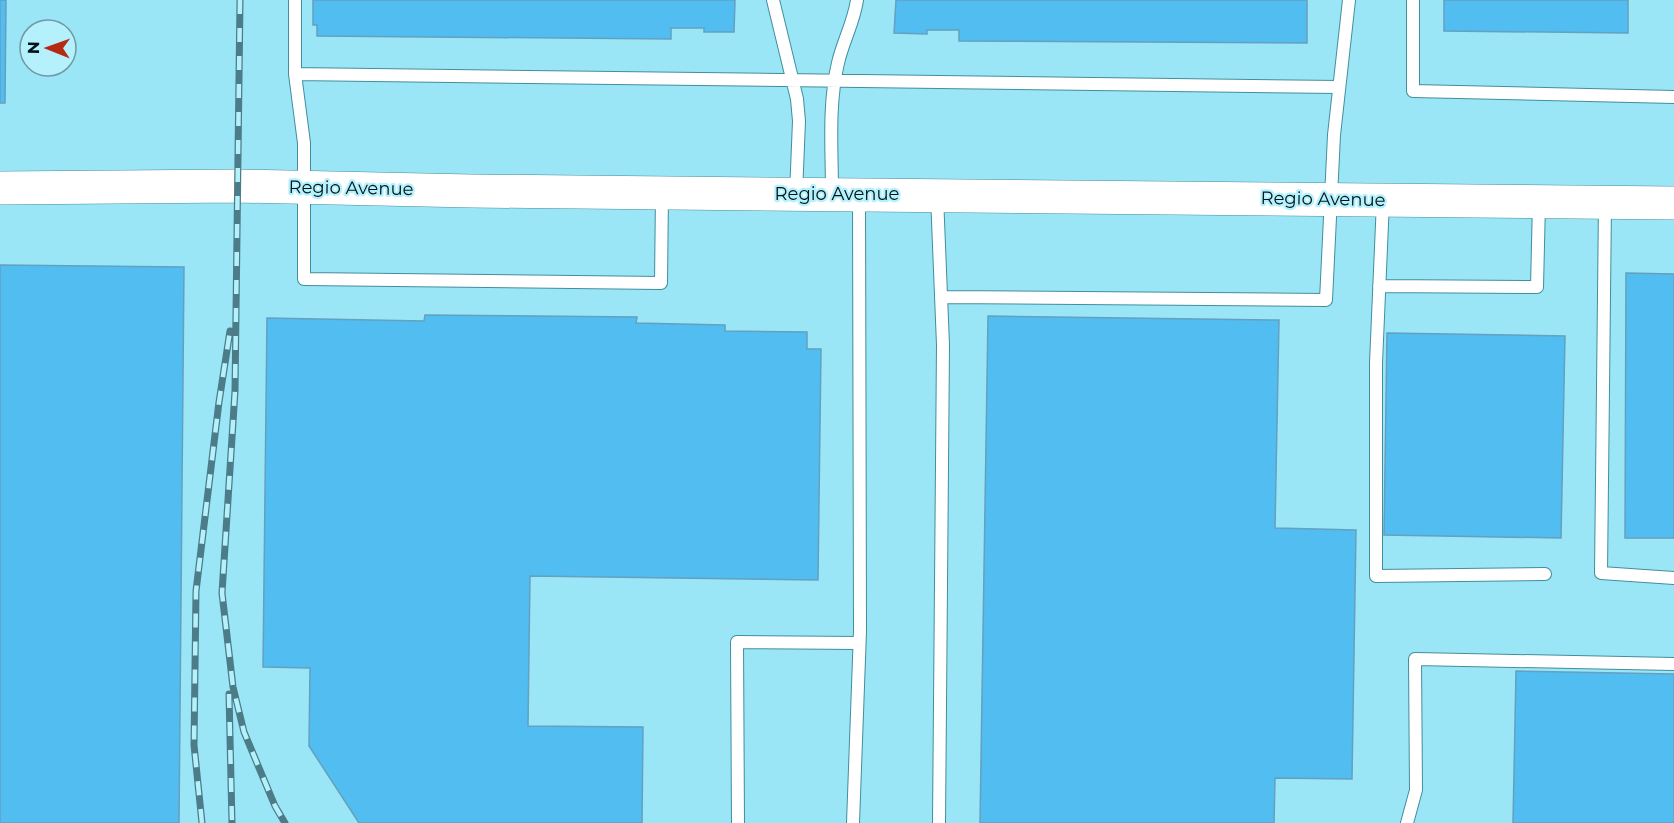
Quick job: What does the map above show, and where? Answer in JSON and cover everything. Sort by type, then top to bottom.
[{"type":"street","name":"Regio Avenue","points":[[0,188],[226,186],[662,193],[1674,203]]},
{"type":"lane","points":[[295,0],[295,74],[304,143],[304,279],[661,283],[662,193]]},
{"type":"lane","points":[[773,0],[793,81],[799,121],[796,194]]},
{"type":"lane","points":[[853,823],[859,643],[861,345],[846,194],[831,118],[838,62],[854,16],[857,0]]},
{"type":"lane","points":[[941,297],[1326,300],[1329,199],[1349,0]]},
{"type":"lane","points":[[1413,0],[1413,91],[1674,97]]},
{"type":"lane","points":[[295,74],[684,82],[793,81],[1339,87]]},
{"type":"lane","points":[[937,194],[943,356],[939,823]]},
{"type":"lane","points":[[1383,200],[1376,363],[1376,576],[1545,574]]},
{"type":"lane","points":[[1379,286],[1537,287],[1539,202]]},
{"type":"lane","points":[[1605,202],[1601,573],[1674,578]]},
{"type":"lane","points":[[738,823],[737,642],[859,643]]},
{"type":"lane","points":[[1407,823],[1416,790],[1415,658],[1674,664]]},
{"type":"building","points":[[0,0],[6,0],[5,103],[0,103]]},
{"type":"building","points":[[313,0],[735,0],[734,32],[704,32],[704,28],[671,28],[671,39],[317,36],[317,25],[313,25]]},
{"type":"building","points":[[896,0],[1307,0],[1307,43],[959,41],[959,30],[927,30],[927,34],[894,33]]},
{"type":"building","points":[[1444,0],[1628,0],[1628,33],[1444,31]]},
{"type":"building","points":[[0,265],[184,267],[179,823],[0,823]]},
{"type":"building","points":[[1626,273],[1674,274],[1674,538],[1625,538]]},
{"type":"building","points":[[425,315],[637,317],[636,323],[725,325],[725,331],[807,332],[807,349],[821,349],[818,580],[530,576],[528,726],[643,727],[642,823],[359,823],[309,746],[310,668],[263,667],[267,318],[424,321]]},
{"type":"building","points":[[988,316],[1279,320],[1275,528],[1356,530],[1352,779],[1275,778],[1274,823],[980,823]]},
{"type":"building","points":[[1387,333],[1565,336],[1561,538],[1384,535]]},
{"type":"building","points":[[1516,671],[1674,674],[1674,823],[1513,823]]},
{"type":"railway","points":[[240,0],[235,391],[222,593],[233,687],[244,732],[275,806],[285,823]]},
{"type":"railway","points":[[202,823],[194,745],[196,591],[230,331]]},
{"type":"railway","points":[[229,694],[232,823]]}]
